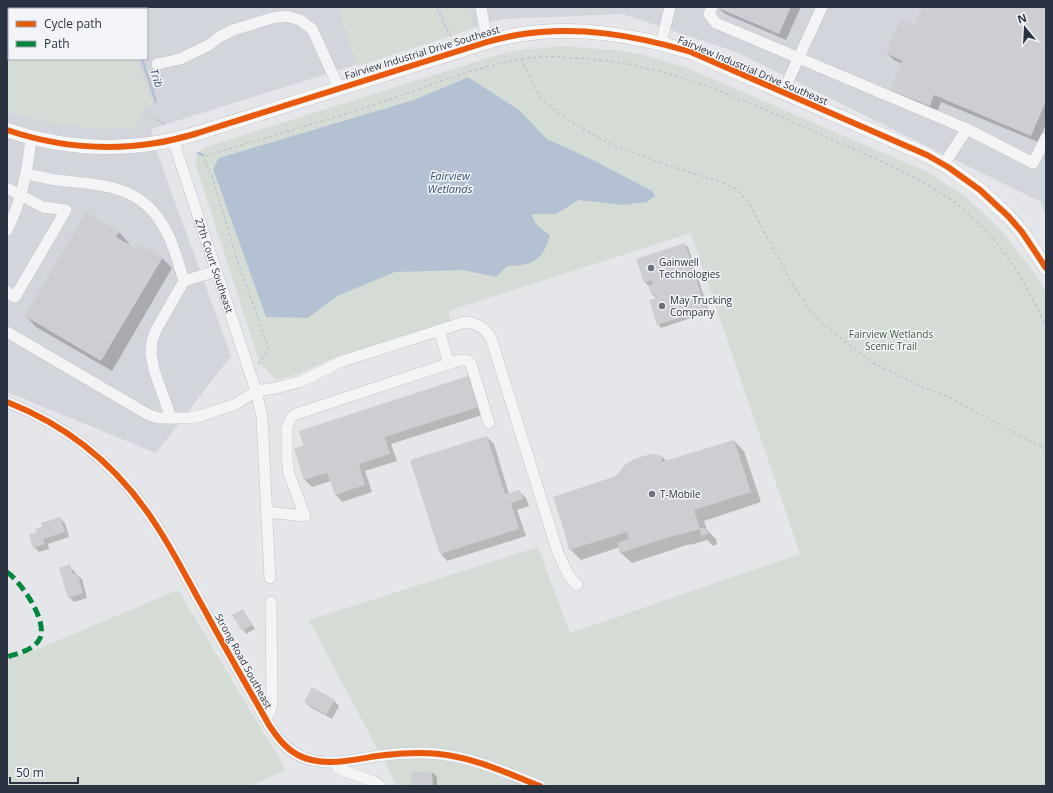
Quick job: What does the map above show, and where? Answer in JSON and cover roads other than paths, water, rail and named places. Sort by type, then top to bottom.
[{"type":"main road","name":"Fairview Industrial Drive Southeast","points":[[7,130],[65,144],[107,147],[155,143],[198,133],[488,41],[517,35],[576,31],[615,34],[661,43],[691,52],[927,155],[944,164],[965,178],[995,203],[1022,232],[1045,263]]},
{"type":"street","points":[[286,16],[294,7]]},
{"type":"street","points":[[481,7],[488,41]]},
{"type":"street","points":[[661,43],[670,7]]},
{"type":"street","points":[[712,7],[709,14],[716,23],[967,129],[1033,163],[1046,138]]},
{"type":"street","points":[[783,92],[822,7]]},
{"type":"street","points":[[157,64],[180,59],[209,45],[219,37],[233,30],[272,18],[286,16],[300,20],[312,29],[339,88]]},
{"type":"street","points":[[944,164],[967,129]]},
{"type":"street","points":[[7,230],[21,196],[27,174],[31,137]]},
{"type":"street","name":"27th Court Southeast","points":[[173,140],[256,391],[262,417],[270,578]]},
{"type":"street","points":[[27,174],[55,180],[106,185],[126,191],[142,201],[154,211],[163,225],[170,239],[184,281]]},
{"type":"street","points":[[7,188],[43,207],[66,210],[15,297],[7,292]]},
{"type":"street","points":[[171,418],[154,370],[151,353],[152,341],[156,330],[184,281],[216,270]]},
{"type":"street","points":[[7,332],[149,415],[159,418],[189,418],[236,404],[256,391],[276,388],[302,381],[340,362],[464,322],[473,322],[481,326],[491,338],[558,553],[569,576],[577,585]]},
{"type":"street","points":[[439,330],[449,364]]},
{"type":"street","points":[[266,512],[305,516],[289,474],[287,460],[287,427],[290,418],[296,414],[460,360],[467,360],[470,364],[489,423]]},
{"type":"street","name":"Strong Road Southeast","points":[[7,402],[46,420],[70,434],[107,466],[139,500],[157,526],[175,557],[264,717],[278,738],[292,751],[308,759],[333,762],[399,754],[438,754],[470,760],[540,786]]},
{"type":"street","points":[[264,717],[270,712],[272,703],[271,602]]},
{"type":"street","points":[[333,762],[338,768],[374,782],[380,786]]},
{"type":"water","name":"Fairview Wetlands","points":[[468,77],[519,110],[547,139],[595,161],[652,191],[655,196],[647,202],[624,205],[579,200],[556,214],[532,215],[536,224],[550,235],[544,250],[536,260],[524,265],[507,266],[496,277],[463,270],[395,272],[337,296],[308,318],[266,317],[213,169],[219,158],[414,100]]},
{"type":"waterway","name":"Trib","points":[[142,60],[156,102]]},
{"type":"waterway","name":"Trib","points":[[198,153],[203,155]]},
{"type":"place","name":"Gainwell Technologies","points":[[651,268]]},
{"type":"place","name":"May Trucking Company","points":[[662,306]]},
{"type":"place","name":"T-Mobile","points":[[652,494]]},
{"type":"park label","name":"Fairview Wetlands Scenic Trail","points":[[891,340]]}]
